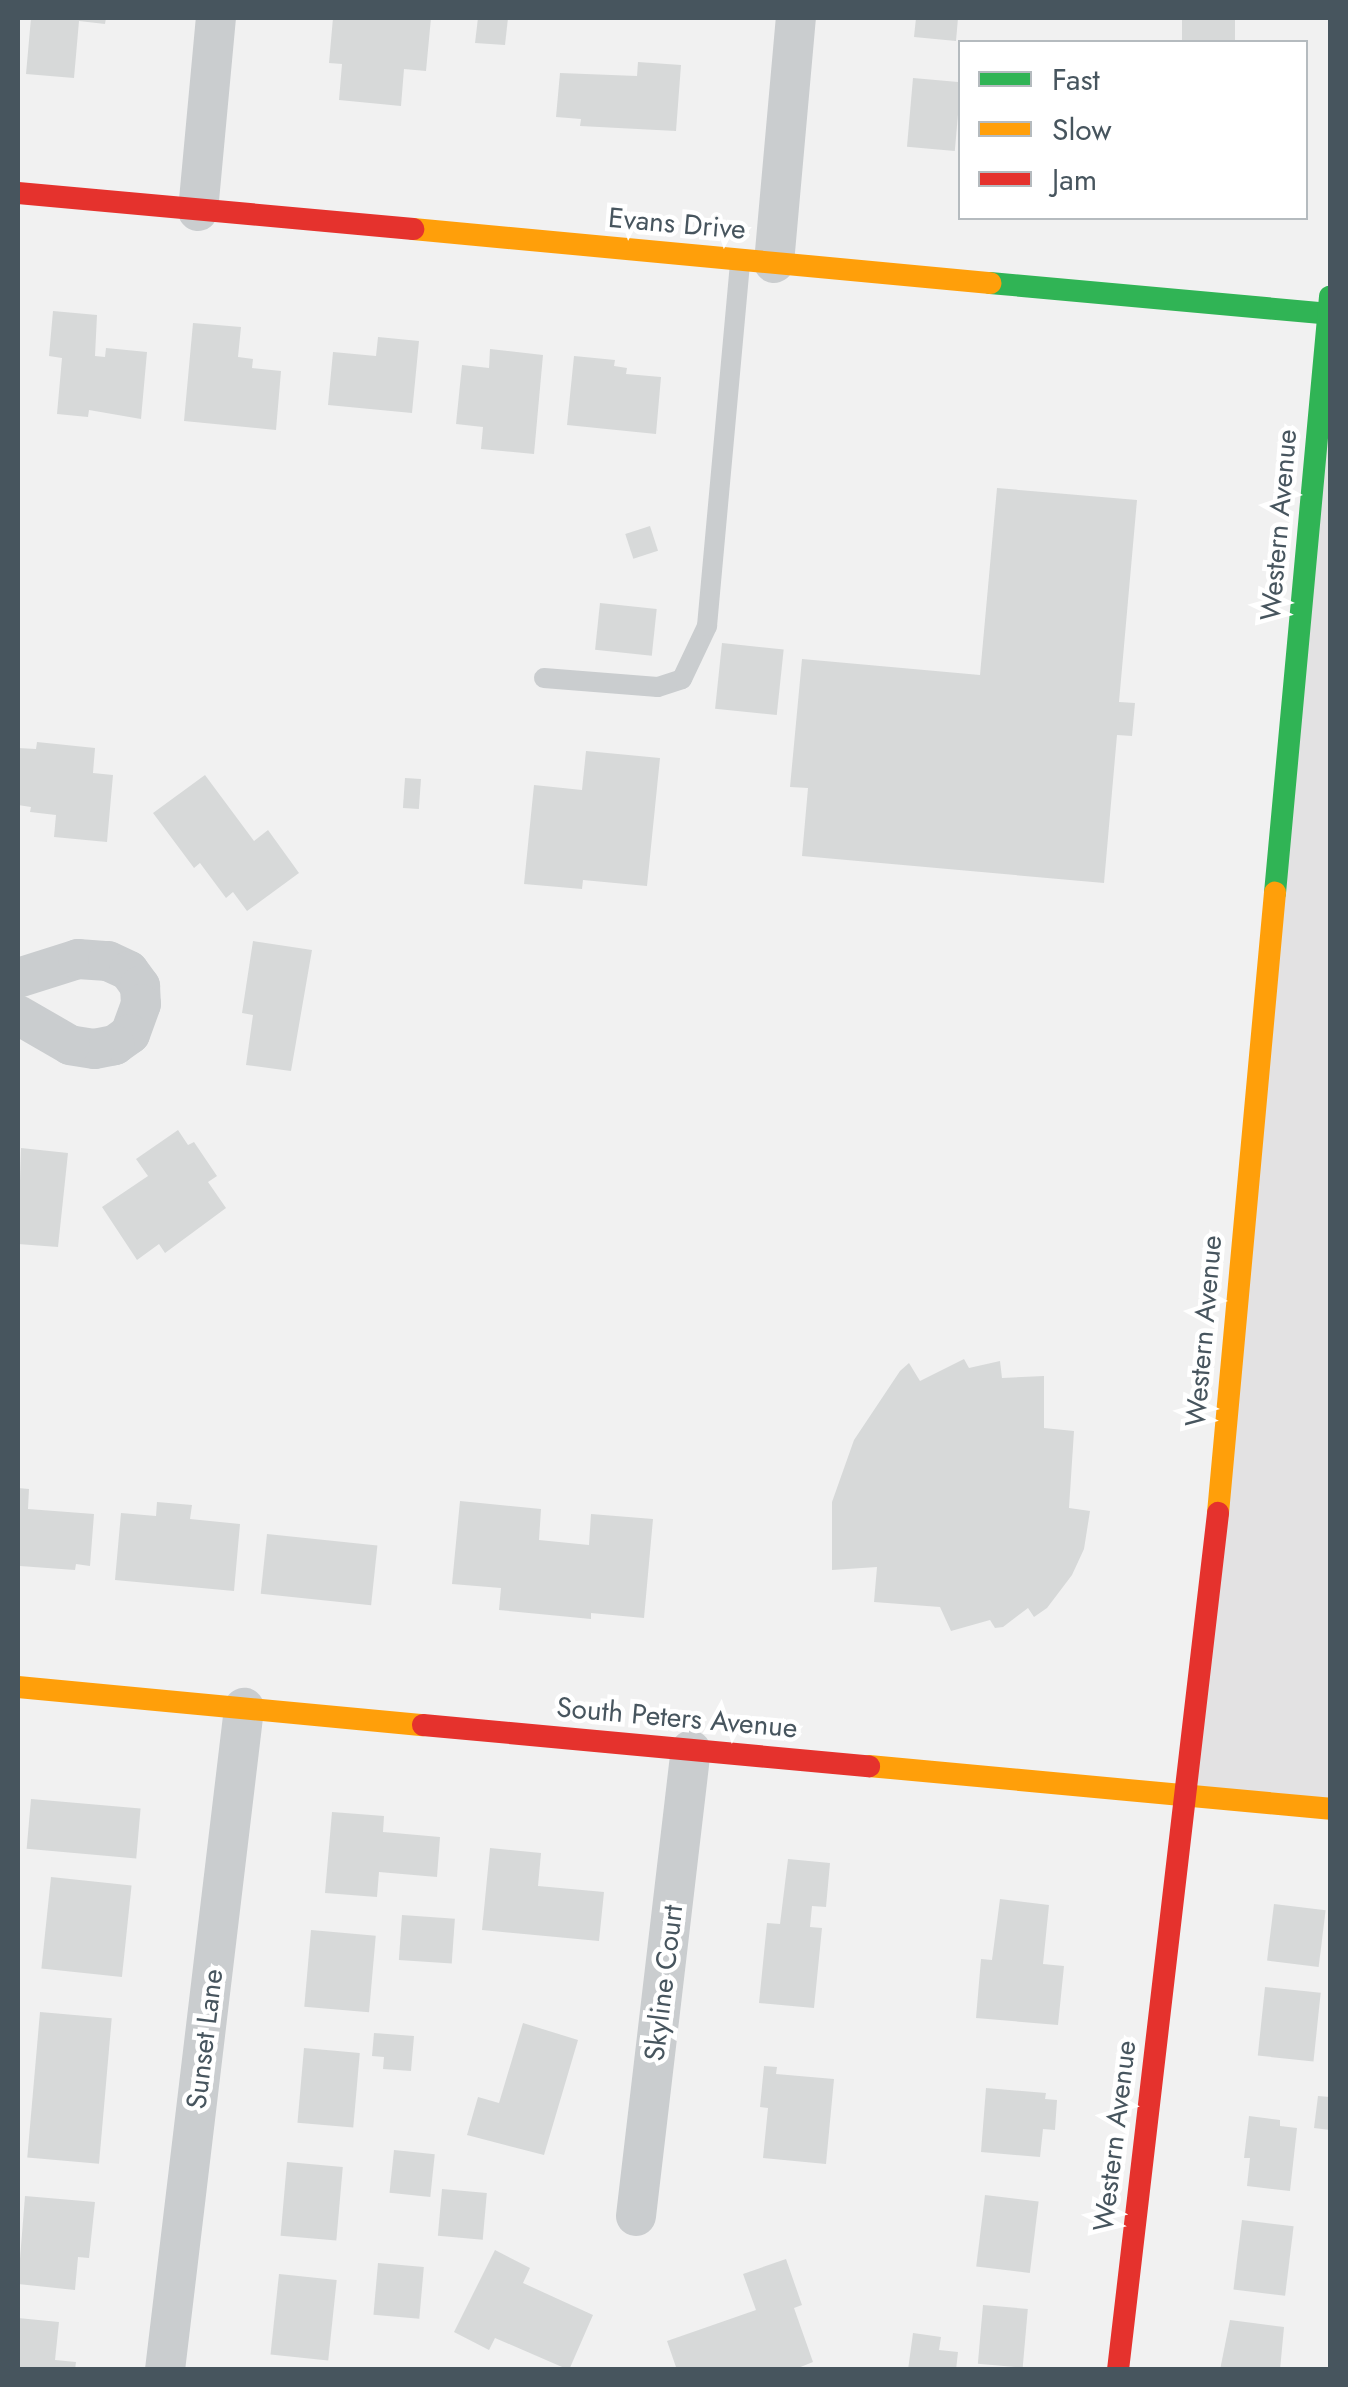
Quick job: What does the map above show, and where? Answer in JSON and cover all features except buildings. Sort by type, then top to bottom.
[{"type":"street","points":[[198,211],[216,18]]},
{"type":"street","points":[[757,262],[796,18]]},
{"type":"street","name":"Evans Drive","points":[[18,193],[757,262],[1330,308]]},
{"type":"street","name":"Western Avenue","points":[[1118,2370],[1215,1545],[1330,308]]},
{"type":"street","points":[[18,978],[78,959],[108,961],[129,971],[140,986],[141,1004],[130,1034],[115,1045],[94,1050],[70,1045],[18,1015]]},
{"type":"street","name":"South Peters Avenue","points":[[18,1687],[1330,1809]]},
{"type":"street","name":"Sunset Lane","points":[[165,2370],[244,1708]]},
{"type":"street","name":"Skyline Court","points":[[636,2216],[691,1750]]},
{"type":"lane","points":[[544,678],[658,687],[682,679],[707,626],[757,262]]},
{"type":"shaded area","points":[[1330,314],[1330,1809],[1186,1795]]},
{"type":"traffic: fast","points":[[990,283],[1330,314]]},
{"type":"traffic: fast","points":[[1275,893],[1330,297]]},
{"type":"traffic: slow","points":[[413,229],[990,283]]},
{"type":"traffic: slow","points":[[1218,1513],[1275,893]]},
{"type":"traffic: slow","points":[[18,1687],[423,1725]]},
{"type":"traffic: slow","points":[[869,1766],[1330,1809]]},
{"type":"traffic: jam","points":[[18,193],[413,229]]},
{"type":"traffic: jam","points":[[1118,2370],[1218,1513]]},
{"type":"traffic: jam","points":[[423,1725],[869,1766]]}]
